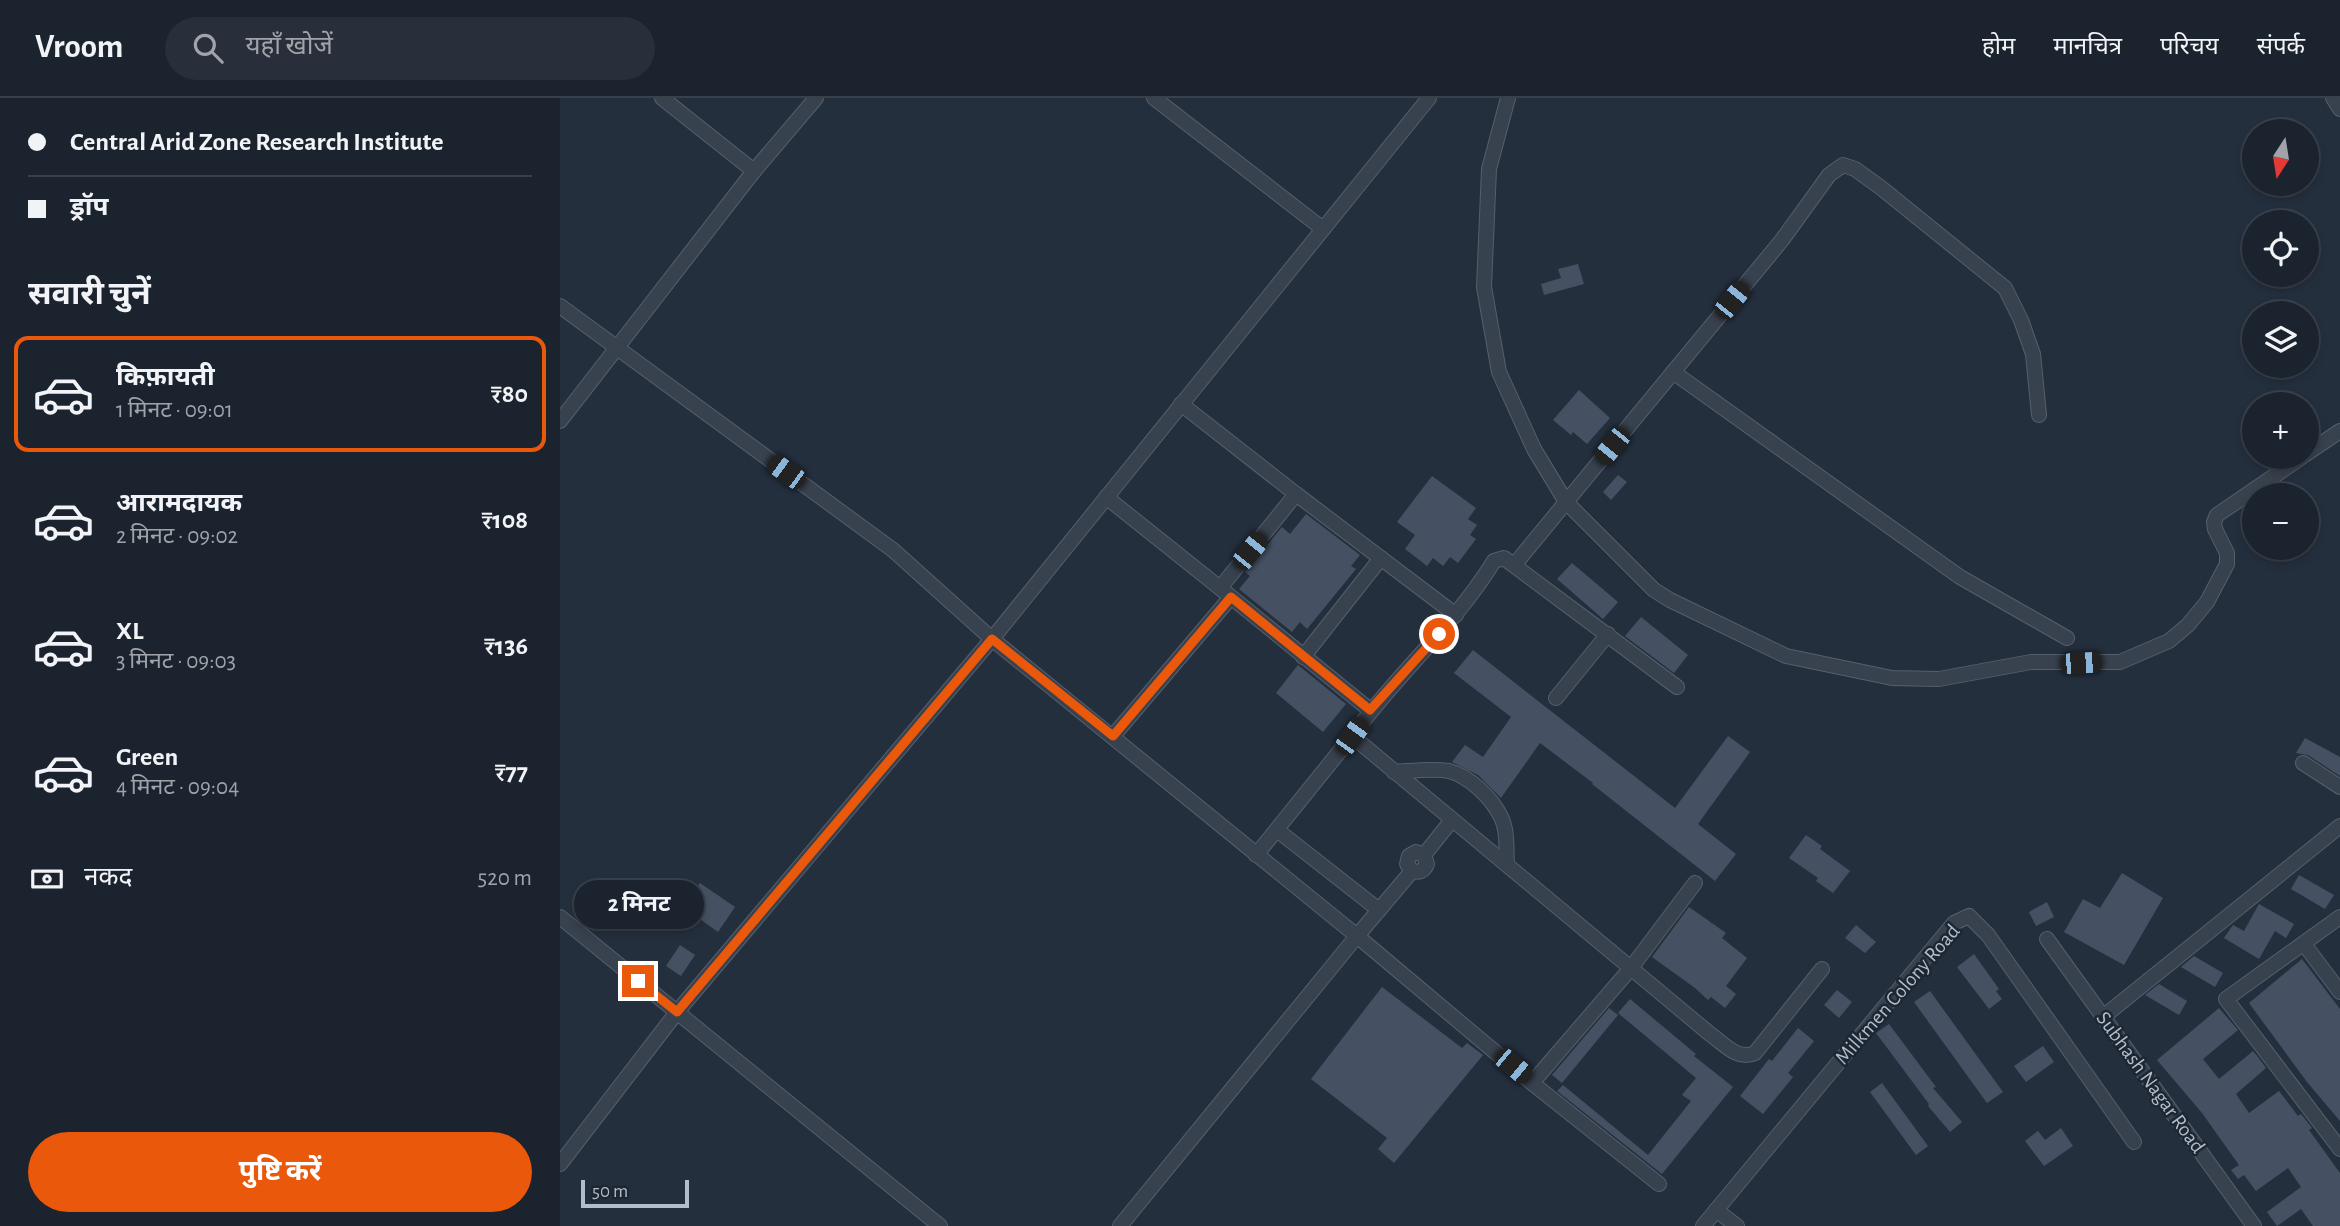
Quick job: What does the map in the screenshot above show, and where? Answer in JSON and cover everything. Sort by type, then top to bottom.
[{"type":"street","points":[[662,98],[754,171]]},
{"type":"street","points":[[560,421],[754,171],[816,98]]},
{"type":"street","points":[[1154,98],[1323,229]]},
{"type":"street","points":[[560,1164],[677,1012],[992,639],[1429,98]]},
{"type":"street","points":[[1508,98],[1489,169],[1484,287],[1499,372],[1534,449],[1566,502],[1654,590],[1765,646],[1786,656],[1892,678],[1940,680],[2031,662],[2120,662],[2169,640],[2188,625],[2207,602],[2227,564],[2227,553],[2215,529],[2217,515],[2284,469]]},
{"type":"street","points":[[2333,98],[2340,109]]},
{"type":"street","points":[[1515,564],[1782,240],[1829,175],[1843,165],[1855,169],[1880,187],[2005,288],[2021,320],[2033,354],[2039,415]]},
{"type":"street","points":[[560,306],[893,550],[992,639],[1357,936],[1532,1083],[1659,1184]]},
{"type":"street","points":[[1673,372],[1960,577],[2067,638]]},
{"type":"street","points":[[1181,404],[1456,615]]},
{"type":"street","points":[[2319,445],[2340,431]]},
{"type":"street","points":[[1113,736],[1225,593],[1296,494]]},
{"type":"street","points":[[1106,497],[1370,710]]},
{"type":"street","points":[[1303,657],[1381,558]]},
{"type":"street","points":[[1256,855],[1370,710],[1456,615],[1494,562],[1504,558],[1677,687]]},
{"type":"street","points":[[1556,698],[1608,634]]},
{"type":"street","points":[[1352,736],[1738,1055],[1755,1053],[1822,969]]},
{"type":"street","points":[[2303,763],[2340,787]]},
{"type":"street","points":[[1394,772],[1430,769],[1450,772],[1473,785],[1485,795],[1501,817],[1507,865]]},
{"type":"street","points":[[1120,1226],[1412,871],[1407,864],[1409,856],[1416,852],[1424,855],[1452,820]]},
{"type":"street","points":[[2103,1017],[2340,825]]},
{"type":"street","points":[[1277,830],[1379,910]]},
{"type":"street","points":[[1532,1083],[1631,968],[1695,883]]},
{"type":"street","name":"Milkmen Colony Road","points":[[1703,1226],[1954,923],[1969,916],[1987,934],[2134,1142]]},
{"type":"street","points":[[560,917],[940,1226]]},
{"type":"street","points":[[2340,917],[2226,999],[2340,1149]]},
{"type":"street","name":"Subhash Nagar Road","points":[[2047,939],[2254,1226]]},
{"type":"street","points":[[2304,944],[2340,992]]},
{"type":"street","points":[[1716,1210],[1737,1226]]},
{"type":"building","points":[[1578,264],[1584,284],[1544,295],[1541,284],[1561,278],[1558,269]]},
{"type":"building","points":[[1579,390],[1610,418],[1587,444],[1553,420]]},
{"type":"building","points":[[1618,475],[1627,482],[1611,500],[1603,492]]},
{"type":"building","points":[[1432,476],[1476,508],[1468,519],[1477,525],[1470,535],[1476,539],[1458,563],[1450,557],[1443,566],[1433,558],[1427,566],[1405,549],[1415,535],[1397,522]]},
{"type":"building","points":[[1306,514],[1360,555],[1351,566],[1356,569],[1307,629],[1300,622],[1292,632],[1239,589],[1250,576],[1245,572],[1282,527],[1290,534]]},
{"type":"building","points":[[1572,563],[1618,602],[1603,619],[1557,579]]},
{"type":"building","points":[[1641,617],[1688,655],[1674,673],[1625,636]]},
{"type":"building","points":[[1473,650],[1675,808],[1728,736],[1750,752],[1698,824],[1736,854],[1715,881],[1540,743],[1501,798],[1478,775],[1452,762],[1465,745],[1483,757],[1511,717],[1454,673]]},
{"type":"building","points":[[1298,665],[1346,704],[1323,732],[1276,693]]},
{"type":"building","points":[[2305,738],[2340,757],[2340,776],[2308,755],[2296,753]]},
{"type":"building","points":[[1806,835],[1850,871],[1833,893],[1816,881],[1818,878],[1789,858]]},
{"type":"building","points":[[2122,873],[2163,898],[2124,965],[2064,932],[2083,899],[2100,908]]},
{"type":"building","points":[[2299,875],[2334,895],[2325,909],[2291,889]]},
{"type":"building","points":[[700,883],[735,907],[718,932],[683,907]]},
{"type":"building","points":[[2047,902],[2054,917],[2036,926],[2029,912]]},
{"type":"building","points":[[2259,904],[2294,924],[2286,938],[2275,931],[2259,959],[2224,938],[2233,925],[2244,931]]},
{"type":"building","points":[[1689,907],[1726,933],[1722,938],[1747,958],[1726,986],[1736,994],[1725,1008],[1711,997],[1708,1000],[1652,957]]},
{"type":"building","points":[[1856,925],[1876,942],[1865,953],[1845,938]]},
{"type":"building","points":[[680,945],[695,955],[681,976],[666,966]]},
{"type":"building","points":[[1974,954],[1999,989],[1996,991],[2002,999],[1989,1009],[1957,967]]},
{"type":"building","points":[[2194,956],[2223,973],[2215,987],[2181,967]]},
{"type":"building","points":[[2302,959],[2340,1009],[2340,1121],[2307,1082],[2249,1003]]},
{"type":"building","points":[[2159,984],[2187,1001],[2179,1015],[2145,995]]},
{"type":"building","points":[[1382,987],[1462,1048],[1467,1043],[1483,1055],[1394,1163],[1378,1149],[1387,1138],[1311,1079]]},
{"type":"building","points":[[1837,990],[1852,1002],[1839,1018],[1824,1005]]},
{"type":"building","points":[[1930,991],[2003,1092],[1987,1103],[1914,1002]]},
{"type":"building","points":[[1630,999],[1733,1087],[1662,1174],[1557,1091],[1563,1085],[1648,1155],[1691,1101],[1682,1095],[1696,1078],[1618,1013]]},
{"type":"building","points":[[1609,1008],[1618,1015],[1562,1083],[1552,1075]]},
{"type":"building","points":[[2219,1008],[2238,1030],[2203,1059],[2219,1079],[2253,1051],[2258,1057],[2266,1068],[2236,1094],[2249,1113],[2279,1091],[2298,1116],[2301,1114],[2312,1128],[2309,1130],[2340,1173],[2340,1226],[2313,1226],[2301,1209],[2277,1226],[2267,1212],[2301,1187],[2288,1168],[2256,1191],[2244,1175],[2238,1179],[2231,1170],[2239,1165],[2202,1113],[2157,1060]]},
{"type":"building","points":[[1889,1024],[1936,1087],[1933,1088],[1962,1122],[1950,1132],[1876,1033]]},
{"type":"building","points":[[1798,1028],[1814,1041],[1788,1073],[1793,1077],[1763,1114],[1740,1096]]},
{"type":"building","points":[[2043,1046],[2054,1062],[2026,1082],[2014,1066]]},
{"type":"building","points":[[1882,1083],[1928,1146],[1916,1155],[1870,1092]]},
{"type":"building","points":[[2061,1128],[2073,1146],[2044,1166],[2025,1141],[2038,1131],[2045,1140]]},
{"type":"route","points":[[638,981],[677,1012],[992,639],[1113,736],[1231,597],[1370,710],[1439,634]]}]
